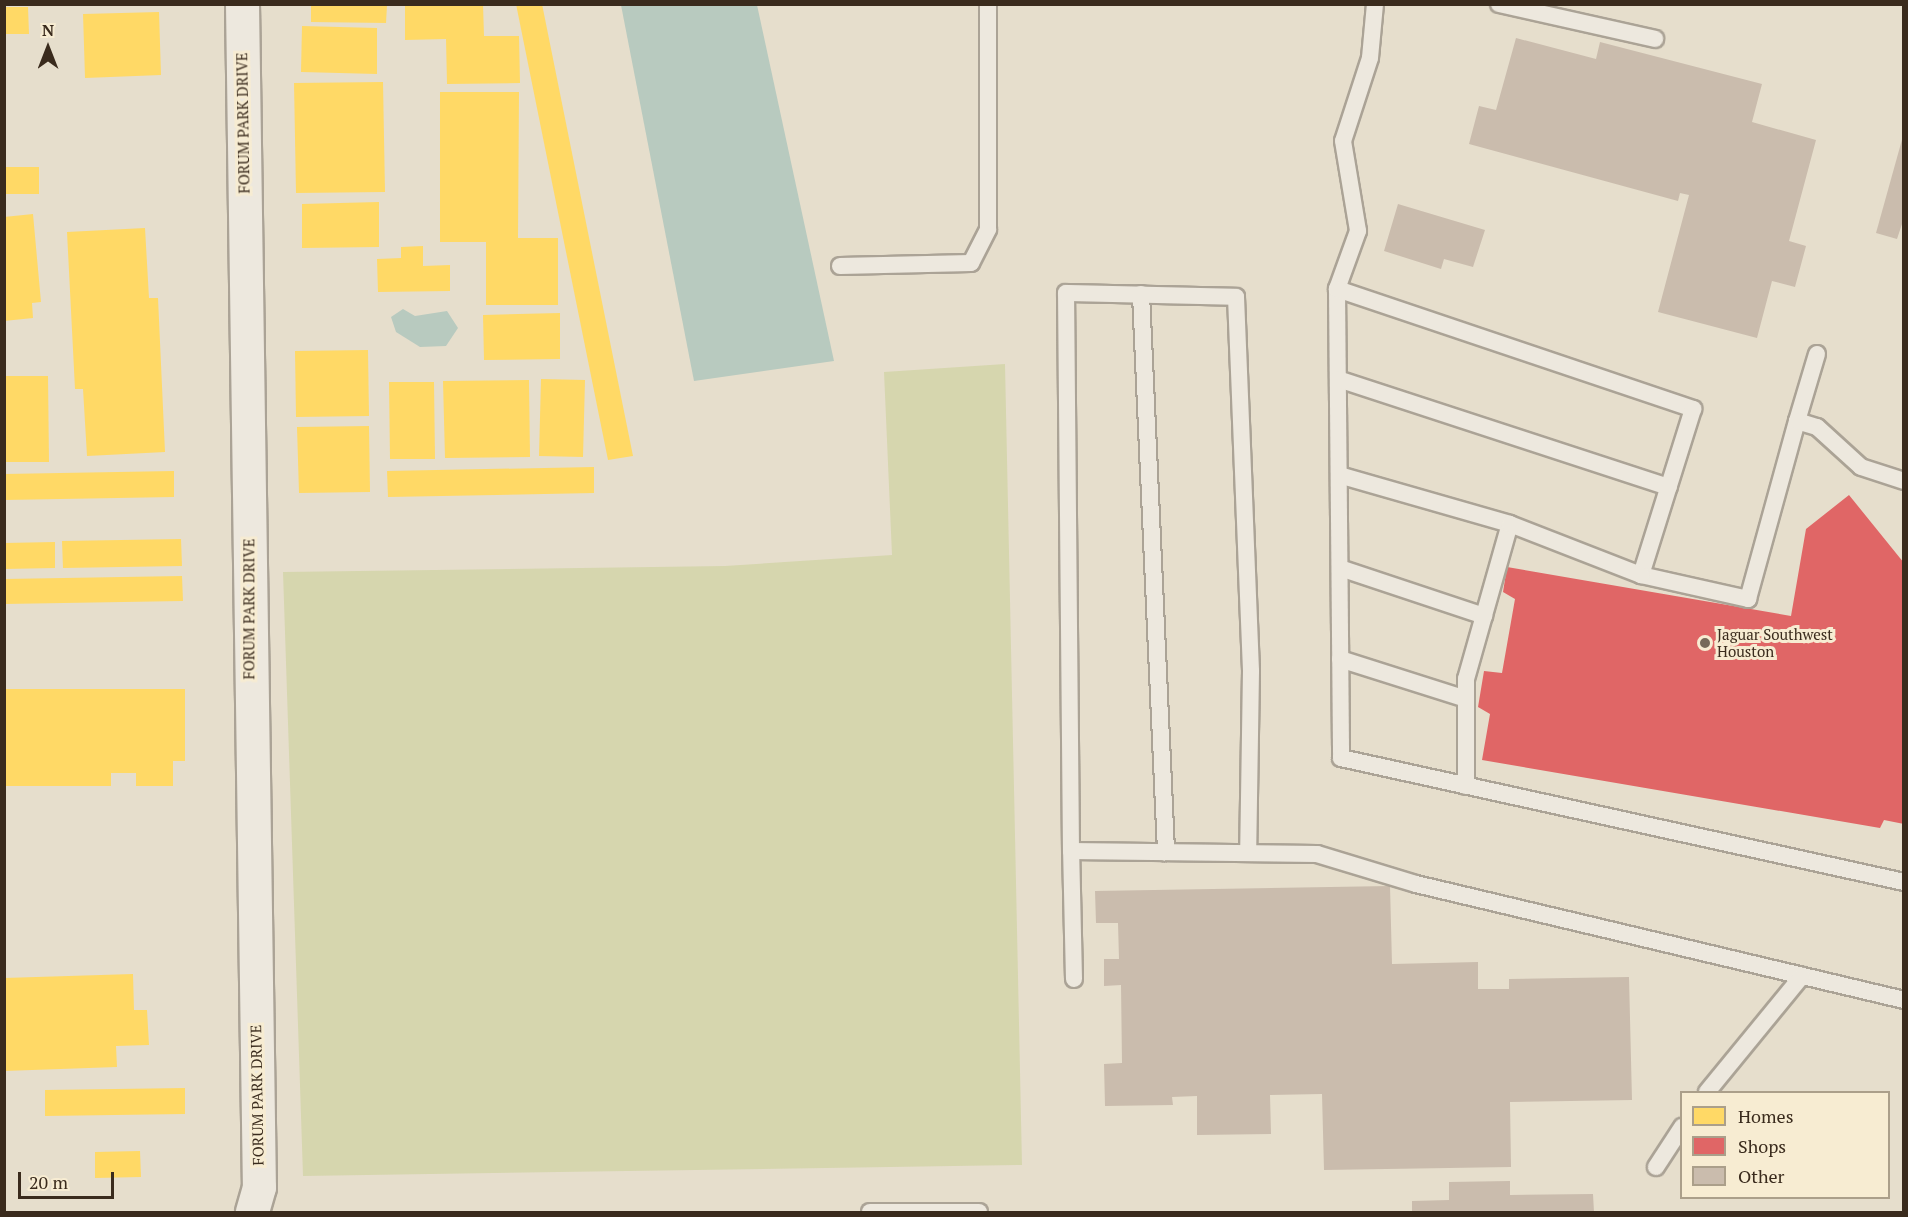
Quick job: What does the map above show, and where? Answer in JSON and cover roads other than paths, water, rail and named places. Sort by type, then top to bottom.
[{"type":"street","name":"FORUM PARK DRIVE","points":[[242,4],[259,1187],[252,1212]]},
{"type":"lane","points":[[840,266],[970,263],[988,229],[988,4]]},
{"type":"lane","points":[[1375,4],[1370,58],[1343,141],[1358,231],[1337,289],[1341,758],[1904,882]]},
{"type":"lane","points":[[1498,4],[1655,39]]},
{"type":"lane","points":[[1337,289],[1693,409],[1641,575]]},
{"type":"lane","points":[[1074,979],[1066,293],[1236,297],[1251,671],[1248,853]]},
{"type":"lane","points":[[1141,294],[1166,852]]},
{"type":"lane","points":[[1339,475],[1510,524],[1641,575],[1748,599],[1817,354]]},
{"type":"lane","points":[[1338,379],[1669,487]]},
{"type":"lane","points":[[1797,421],[1817,428],[1861,467],[1904,481]]},
{"type":"lane","points":[[1466,786],[1466,699],[1484,616],[1510,524]]},
{"type":"lane","points":[[1340,568],[1484,616]]},
{"type":"lane","points":[[1340,659],[1466,699]]},
{"type":"lane","points":[[1071,850],[1317,854],[1416,884],[1904,1000]]},
{"type":"lane","points":[[1708,1091],[1802,976]]},
{"type":"lane","points":[[1656,1167],[1680,1130]]},
{"type":"lane","points":[[870,1212],[979,1212]]},
{"type":"place","name":"Jaguar Southwest Houston","points":[[1705,643]]}]
